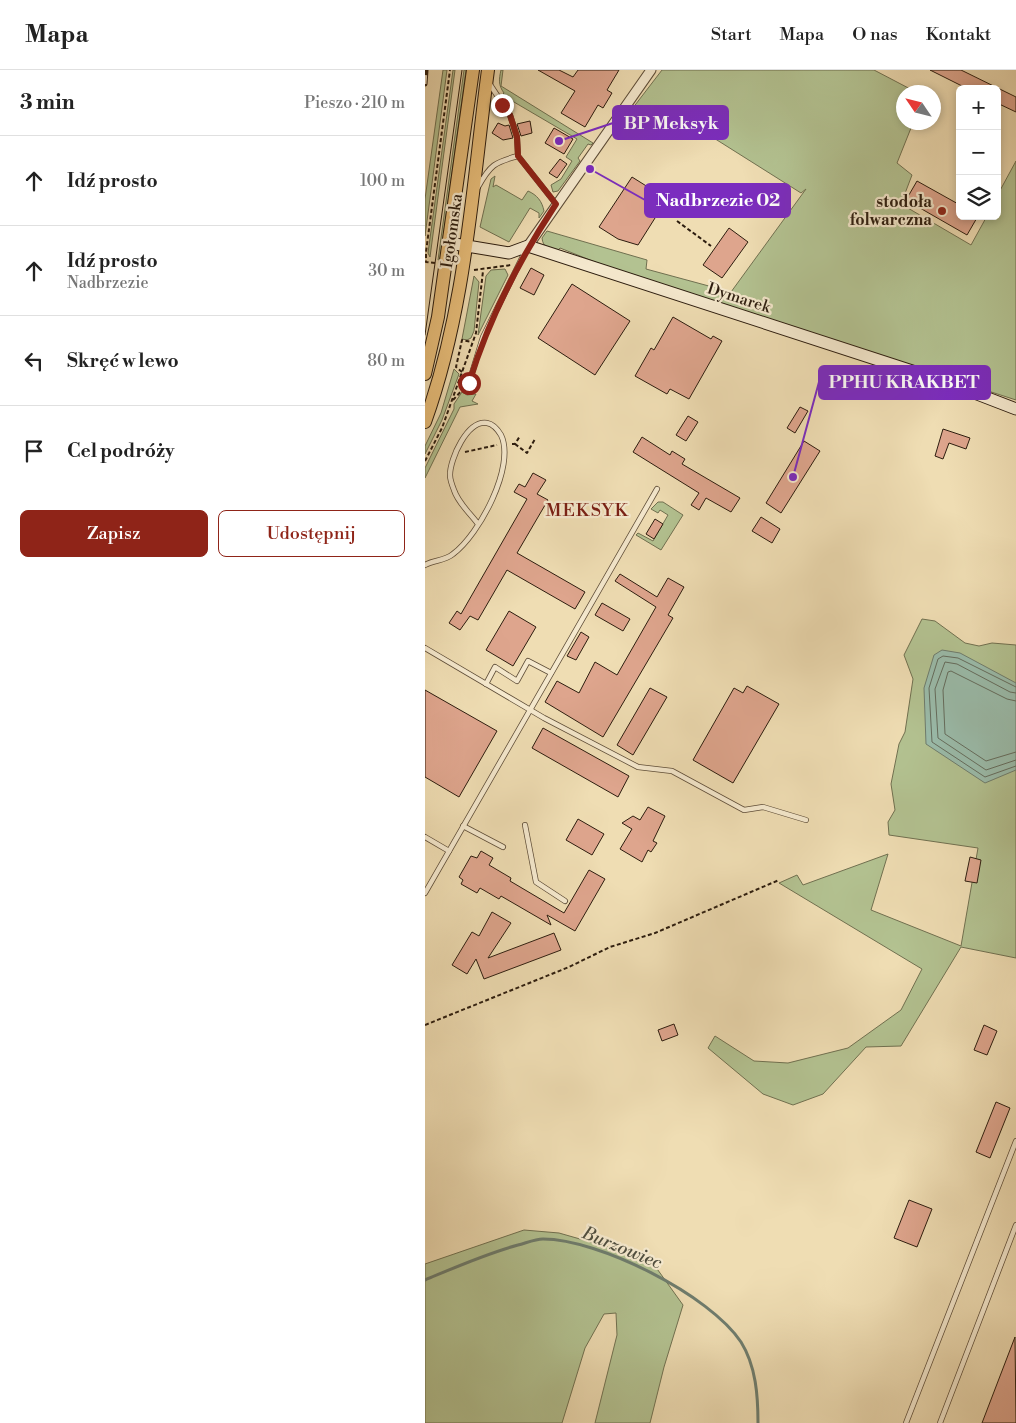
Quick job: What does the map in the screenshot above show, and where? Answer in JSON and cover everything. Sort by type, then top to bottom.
[{"type":"main road","name":"Igołomska","points":[[425,374],[438,317],[473,70]]},
{"type":"main road","name":"Igołomska","points":[[425,422],[448,347],[466,246],[474,196],[487,74]]},
{"type":"street","points":[[449,243],[509,253],[528,246],[651,70]]},
{"type":"street","name":"Dymarek","points":[[528,246],[946,382],[1016,409]]},
{"type":"lane","points":[[487,74],[497,97],[510,115],[517,137],[518,156],[556,204]]},
{"type":"lane","points":[[474,196],[491,166],[499,161],[518,156]]},
{"type":"lane","points":[[469,383],[483,337],[528,246]]},
{"type":"lane","points":[[425,565],[453,554],[478,524],[491,503],[499,482],[504,444],[498,430],[488,423],[477,424],[469,431],[455,454],[450,475],[453,489],[461,503],[478,524]]},
{"type":"lane","points":[[425,893],[657,489]]},
{"type":"lane","points":[[425,648],[530,710],[638,767],[672,771],[744,810],[763,807],[806,820]]},
{"type":"lane","points":[[486,684],[495,667],[517,681],[528,661],[551,673]]},
{"type":"lane","points":[[525,825],[535,882],[565,901]]},
{"type":"lane","points":[[463,826],[503,847]]},
{"type":"lane","points":[[425,837],[449,851]]},
{"type":"lane","points":[[907,1423],[1016,1141]]},
{"type":"lane","points":[[939,1423],[1016,1225]]},
{"type":"path","points":[[438,264],[426,262],[425,252],[450,70]]},
{"type":"path","points":[[677,221],[711,246]]},
{"type":"path","points":[[473,270],[509,265]]},
{"type":"path","points":[[425,461],[442,428],[476,330],[483,270]]},
{"type":"path","points":[[462,372],[456,367],[462,340],[472,343]]},
{"type":"path","points":[[451,402],[469,383]]},
{"type":"path","points":[[515,444],[520,436]]},
{"type":"path","points":[[455,454],[504,444],[515,444],[527,453],[535,439]]},
{"type":"path","points":[[425,1025],[569,967],[610,947],[655,933],[779,880]]},
{"type":"green space","points":[[443,70],[447,70],[425,236],[425,199]]},
{"type":"green space","points":[[453,70],[455,70],[430,257],[428,253]]},
{"type":"green space","points":[[464,70],[466,70],[440,260],[438,260]]},
{"type":"green space","points":[[501,70],[503,70],[501,86],[593,143],[591,145],[588,144],[578,158],[580,161],[558,191],[553,192],[551,185],[561,179],[572,161],[566,157],[577,139],[502,95],[504,93],[499,82]]},
{"type":"green space","points":[[662,70],[874,70],[903,85],[896,85],[896,130],[910,130],[897,163],[912,175],[901,204],[971,245],[985,220],[1001,220],[1001,189],[1016,161],[1016,400],[620,272],[560,248],[558,250],[545,246],[542,238],[547,231],[647,260],[646,269],[731,292],[806,189],[801,193],[663,106],[619,126]]},
{"type":"green space","points":[[495,176],[493,187],[496,185],[522,200],[528,191],[539,199],[544,211],[539,218],[539,213],[530,208],[509,242],[480,227],[491,179]]},
{"type":"green space","points":[[505,269],[508,275],[478,335],[486,276],[491,270]]},
{"type":"green space","points":[[474,276],[479,282],[474,331],[471,338],[467,340],[462,339]]},
{"type":"green space","points":[[454,369],[459,374],[442,420],[425,454],[425,446],[441,413]]},
{"type":"green space","points":[[462,392],[467,395],[476,394],[472,401],[478,404],[460,407],[425,478],[425,468],[454,409],[454,404]]},
{"type":"green space","points":[[658,502],[663,502],[683,515],[661,550],[636,535],[638,533],[653,541],[668,515],[660,510],[658,513],[651,509]]},
{"type":"green space","points":[[922,619],[935,621],[965,643],[979,646],[992,643],[1016,645],[1016,958],[961,947],[901,1046],[866,1047],[823,1094],[793,1105],[763,1094],[708,1048],[715,1036],[754,1061],[788,1063],[848,1048],[901,1010],[922,969],[779,883],[797,875],[803,885],[888,854],[871,910],[961,946],[978,848],[889,835],[888,822],[895,810],[891,784],[899,744],[905,732],[913,679],[904,655]]},
{"type":"green space","points":[[524,1230],[559,1233],[650,1259],[683,1305],[664,1367],[650,1423],[595,1423],[617,1335],[616,1313],[604,1314],[585,1348],[562,1423],[425,1423],[425,1264]]},
{"type":"water","points":[[942,650],[960,653],[1016,683],[1016,770],[985,783],[926,744],[924,688],[934,655]]},
{"type":"building","points":[[538,70],[559,70],[573,77],[578,70],[619,70],[607,90],[612,93],[603,108],[598,105],[585,127],[561,113],[575,91]]},
{"type":"building","points":[[930,70],[961,70],[992,85],[960,85]]},
{"type":"building","points":[[1001,90],[1016,97],[1016,112],[1001,105]]},
{"type":"building","points":[[530,121],[532,133],[521,136],[517,124]]},
{"type":"building","points":[[498,123],[505,126],[509,125],[513,138],[503,140],[492,133]]},
{"type":"building","points":[[554,128],[573,139],[564,154],[545,143]]},
{"type":"building","points":[[560,159],[567,164],[557,178],[549,173]]},
{"type":"building","points":[[632,177],[667,199],[638,245],[618,239],[599,227]]},
{"type":"building","name":"stodoła folwarczna","points":[[917,181],[956,203],[956,220],[976,220],[967,235],[906,200]]},
{"type":"building","points":[[729,228],[748,242],[722,278],[703,265]]},
{"type":"building","points":[[531,268],[544,275],[534,295],[520,288]]},
{"type":"building","points":[[572,284],[630,321],[595,375],[538,338]]},
{"type":"building","points":[[673,317],[711,339],[713,336],[722,341],[689,399],[670,389],[667,394],[635,376],[651,348],[654,350]]},
{"type":"building","points":[[800,407],[808,411],[795,433],[787,428]]},
{"type":"building","points":[[688,416],[698,422],[686,441],[676,435]]},
{"type":"building","points":[[943,429],[970,438],[966,449],[949,443],[943,459],[935,456]]},
{"type":"building","points":[[642,437],[670,455],[672,451],[685,459],[682,464],[740,498],[731,512],[706,498],[699,510],[691,505],[699,493],[633,452]]},
{"type":"building","points":[[804,441],[820,451],[781,513],[766,503]]},
{"type":"building","points":[[533,473],[546,480],[537,494],[548,500],[517,553],[585,592],[575,609],[507,570],[478,620],[470,616],[460,630],[449,623],[457,611],[461,614],[527,499],[514,492],[519,484],[525,487]]},
{"type":"building","points":[[761,517],[780,529],[772,543],[752,531]]},
{"type":"building","points":[[655,519],[663,524],[654,539],[646,534]]},
{"type":"building","points":[[620,574],[657,597],[668,578],[684,587],[668,615],[673,618],[603,737],[545,702],[557,681],[579,693],[595,662],[617,675],[656,607],[615,581]]},
{"type":"building","points":[[602,603],[630,619],[623,631],[595,615]]},
{"type":"building","points":[[509,611],[536,627],[513,666],[486,650]]},
{"type":"building","points":[[581,632],[589,637],[576,660],[567,656]]},
{"type":"building","points":[[747,686],[779,704],[733,783],[693,760],[734,688],[743,693]]},
{"type":"building","points":[[650,688],[667,697],[633,755],[617,745]]},
{"type":"building","points":[[425,690],[497,731],[459,797],[425,777]]},
{"type":"building","points":[[543,728],[629,776],[618,797],[532,748]]},
{"type":"building","points":[[648,807],[665,816],[653,841],[657,843],[651,852],[648,850],[642,862],[620,849],[632,829],[622,823],[633,816],[640,820]]},
{"type":"building","points":[[578,819],[604,834],[592,855],[566,840]]},
{"type":"building","points":[[481,851],[493,858],[489,865],[511,878],[510,881],[564,913],[589,870],[605,879],[575,931],[547,915],[551,925],[501,896],[499,899],[480,888],[477,893],[461,884],[463,880],[459,877],[471,856],[477,858]]},
{"type":"building","points":[[970,857],[981,860],[977,883],[965,881]]},
{"type":"building","points":[[492,912],[511,923],[488,958],[554,933],[561,950],[484,979],[476,959],[467,974],[452,965],[472,932],[479,936]]},
{"type":"building","points":[[674,1024],[678,1035],[662,1041],[658,1030]]},
{"type":"building","points":[[984,1025],[997,1031],[987,1055],[974,1050]]},
{"type":"building","points":[[996,1102],[1010,1108],[990,1158],[976,1152]]},
{"type":"building","points":[[909,1200],[932,1209],[917,1247],[894,1238]]},
{"type":"building","points":[[1015,1337],[1016,1423],[982,1423]]},
{"type":"waterway","name":"Burzowiec","points":[[425,1280],[494,1252],[540,1239],[566,1241],[593,1248],[622,1259],[651,1273],[705,1306],[726,1324],[741,1342],[753,1371],[757,1392],[758,1423]]},
{"type":"tram line","points":[[425,335],[462,70]]},
{"type":"railway","points":[[425,84],[426,70]]},
{"type":"place","name":"BP Meksyk","points":[[559,141]]},
{"type":"place","name":"Nadbrzezie 02","points":[[590,169]]},
{"type":"place","name":"stodoła folwarczna","points":[[942,211]]},
{"type":"place","name":"PPHU KRAKBET","points":[[793,477]]},
{"type":"district","name":"MEKSYK","points":[[587,510]]},
{"type":"route","points":[[469,383],[483,337],[518,263],[556,204],[518,156],[517,137],[510,115],[502,105]]}]
